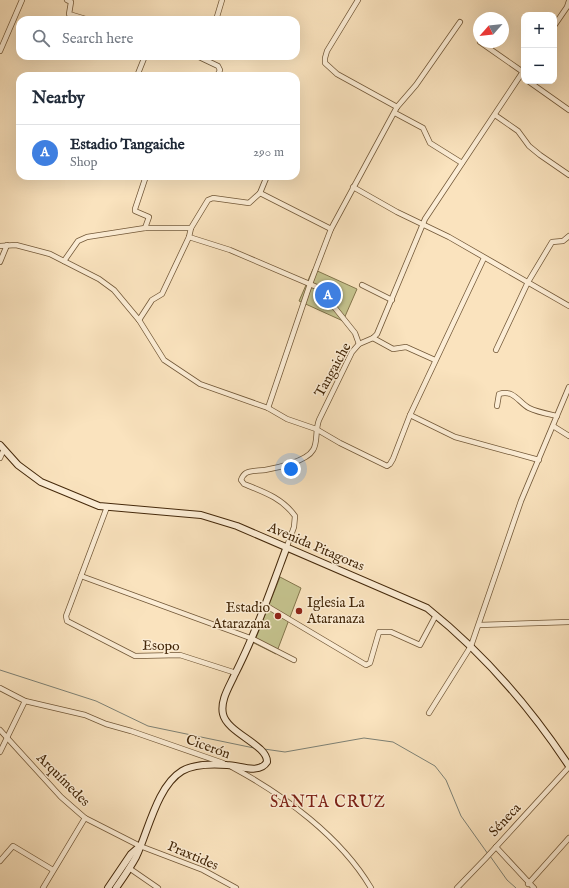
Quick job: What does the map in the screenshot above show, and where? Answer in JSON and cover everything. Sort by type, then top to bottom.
[{"type":"main road","name":"Avenida Pitagoras","points":[[2,447],[18,465],[41,482],[99,506],[201,515],[237,526],[427,608],[448,624],[471,646],[542,726],[569,766]]},
{"type":"main road","points":[[116,888],[129,868],[140,846],[161,796],[173,778],[182,771],[196,767],[228,765],[258,769],[266,764],[267,759],[261,750],[229,724],[224,717],[224,701],[253,638],[286,548]]},
{"type":"main road","points":[[108,888],[131,854],[140,846]]},
{"type":"street","points":[[0,51],[22,0]]},
{"type":"street","points":[[67,0],[71,2],[69,14],[76,16]]},
{"type":"street","points":[[217,16],[222,0]]},
{"type":"street","points":[[358,0],[327,51],[325,63],[337,74],[398,107]]},
{"type":"street","points":[[557,22],[568,7],[569,1]]},
{"type":"street","points":[[268,408],[310,284],[331,228],[398,107],[416,85],[460,22]]},
{"type":"street","points":[[488,48],[521,73]]},
{"type":"street","points":[[139,72],[143,60]]},
{"type":"street","points":[[208,60],[219,67],[219,72]]},
{"type":"street","name":"Tangaiche","points":[[286,548],[294,527],[295,516],[288,505],[277,498],[244,484],[241,480],[247,472],[277,468],[307,457],[313,452],[316,444],[316,429],[352,352],[359,344],[373,338],[377,334],[424,225],[425,219],[521,77]]},
{"type":"street","points":[[532,84],[569,110]]},
{"type":"street","points":[[395,113],[423,128],[430,143],[462,163]]},
{"type":"street","points":[[495,115],[518,131],[535,150],[569,175]]},
{"type":"street","points":[[145,180],[135,209],[136,212],[149,217],[145,228]]},
{"type":"street","points":[[139,320],[152,300],[162,294],[190,237],[191,228],[208,200],[214,198],[248,204],[260,193],[265,180]]},
{"type":"street","points":[[353,187],[449,237],[569,306]]},
{"type":"street","points":[[260,193],[331,228]]},
{"type":"street","points":[[64,260],[78,240],[82,238],[145,228],[191,228]]},
{"type":"street","points":[[496,350],[528,282],[552,242],[563,241],[569,236]]},
{"type":"street","points":[[190,237],[230,250],[318,288],[330,300],[355,333],[359,344]]},
{"type":"street","points":[[0,246],[7,245],[26,247],[50,254],[64,260],[114,290],[139,320],[164,360],[200,384],[268,408],[287,419],[316,429],[340,443],[387,466],[393,459],[410,415],[484,258]]},
{"type":"street","points":[[0,262],[7,245]]},
{"type":"street","points":[[362,285],[392,300]]},
{"type":"street","points":[[373,338],[393,349],[406,348],[435,360]]},
{"type":"street","points":[[429,713],[471,646],[480,625],[492,583],[521,501],[569,388]]},
{"type":"street","points":[[497,406],[499,394],[504,393],[518,398],[528,408],[557,416]]},
{"type":"street","points":[[410,415],[455,437],[539,460]]},
{"type":"street","points":[[553,426],[569,436]]},
{"type":"street","points":[[0,458],[2,447]]},
{"type":"street","points":[[106,507],[81,576],[253,638],[294,660]]},
{"type":"street","name":"Esopo","points":[[81,576],[66,616],[68,622],[136,656],[180,655],[236,673]]},
{"type":"street","points":[[265,605],[366,665],[370,663],[380,632],[391,632],[418,645],[422,643],[436,615]]},
{"type":"street","points":[[480,625],[569,622]]},
{"type":"street","name":"Cicerón","points":[[0,688],[25,701],[85,715],[106,724],[131,731],[228,765],[254,779],[318,826],[354,862],[371,888]]},
{"type":"street","points":[[0,752],[25,701]]},
{"type":"street","name":"Arquímedes","points":[[0,730],[60,797],[85,818],[140,846]]},
{"type":"street","name":"Séneca","points":[[457,888],[569,766]]},
{"type":"street","points":[[43,888],[85,818]]},
{"type":"street","points":[[528,884],[569,838]]},
{"type":"street","points":[[0,861],[13,846],[54,870]]},
{"type":"street","name":"Praxtides","points":[[140,846],[203,870],[236,888]]},
{"type":"street","points":[[496,847],[528,884],[534,888]]},
{"type":"street","points":[[129,868],[158,888]]},
{"type":"shaded area","points":[[313,269],[357,289],[343,321],[299,301]]},
{"type":"shaded area","points":[[280,577],[301,588],[276,654],[254,643]]},
{"type":"waterway","points":[[0,670],[96,701],[148,726],[254,748]]},
{"type":"waterway","points":[[264,749],[285,752],[364,738],[393,742],[435,766],[446,780],[461,816],[488,854]]},
{"type":"waterway","points":[[490,856],[507,880],[516,888]]},
{"type":"place","name":"Estadio Tangaiche","points":[[328,295]]},
{"type":"place","name":"Iglesia La Ataranaza","points":[[299,611]]},
{"type":"place","name":"Estadio Atarazana","points":[[278,616]]},
{"type":"district","name":"SANTA CRUZ","points":[[328,803]]}]
